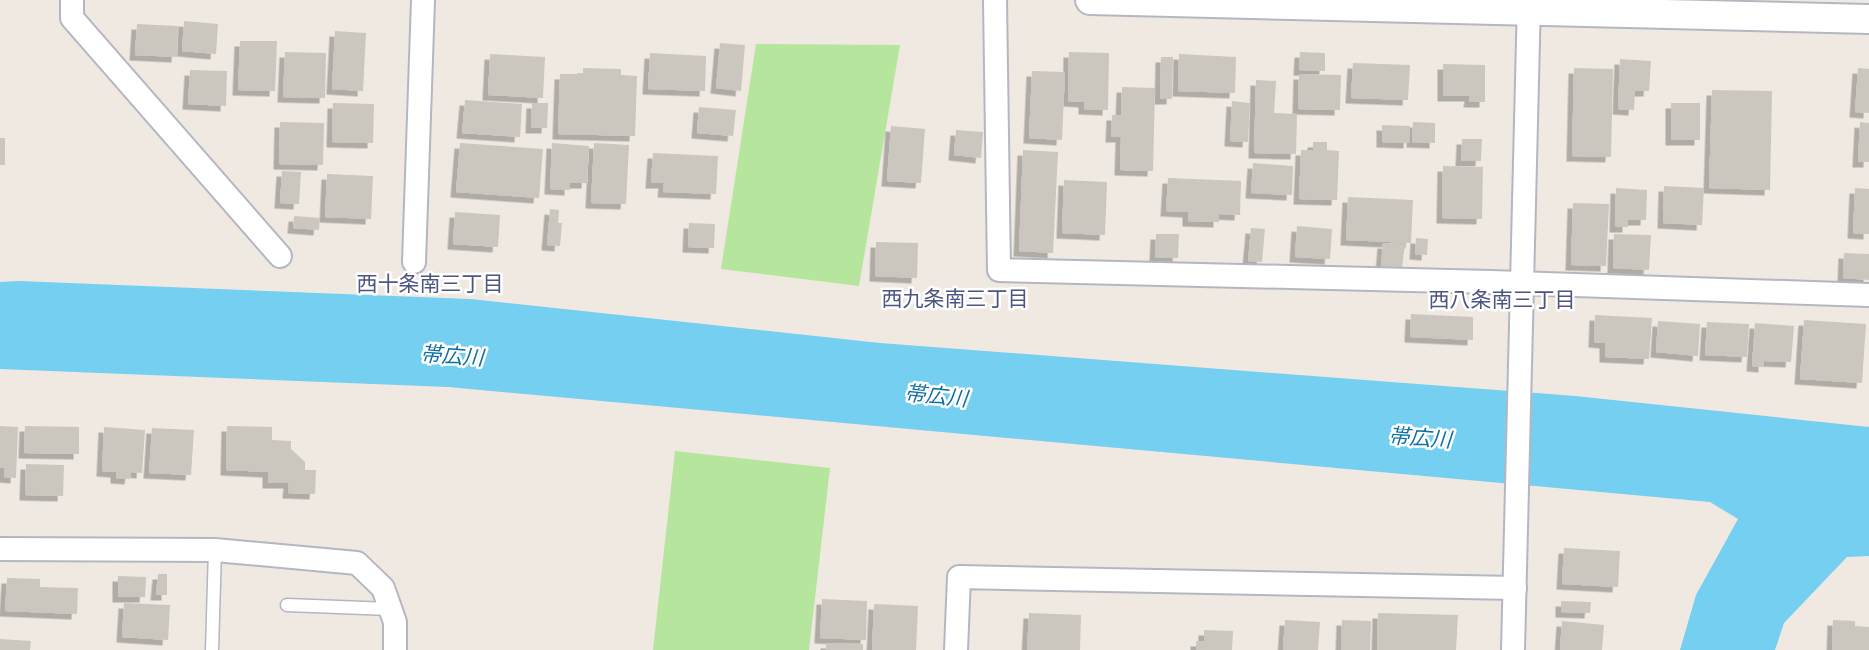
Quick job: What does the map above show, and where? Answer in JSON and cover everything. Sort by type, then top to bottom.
[{"type":"street","points":[[72,0],[72,18],[280,256]]},
{"type":"street","points":[[414,262],[423,0]]},
{"type":"street","points":[[995,0],[999,270],[1524,283],[1869,295]]},
{"type":"street","points":[[1090,0],[1529,5],[1869,19]]},
{"type":"street","points":[[1513,650],[1524,283],[1529,5]]},
{"type":"street","points":[[0,549],[215,550],[357,563],[383,588],[395,622],[395,650]]},
{"type":"street","points":[[956,650],[959,577],[1515,588]]},
{"type":"lane","points":[[212,650],[215,550]]},
{"type":"lane","points":[[287,605],[390,609]]},
{"type":"green space","points":[[756,44],[900,45],[859,286],[721,269]]},
{"type":"green space","points":[[675,451],[830,468],[809,650],[653,650]]},
{"type":"water","name":"帯広川","points":[[0,282],[470,299],[880,343],[1575,396],[1869,427],[1869,556],[1847,557],[1784,623],[1775,650],[1680,650],[1696,595],[1738,519],[1710,502],[448,387],[0,369]]},
{"type":"building","points":[[184,21],[218,24],[216,54],[182,51]]},
{"type":"building","points":[[137,24],[178,26],[177,57],[135,55]]},
{"type":"building","points":[[335,31],[366,33],[363,91],[332,89]]},
{"type":"building","points":[[240,41],[277,41],[275,91],[238,90]]},
{"type":"building","points":[[720,43],[745,45],[741,91],[716,88]]},
{"type":"building","points":[[285,52],[326,53],[325,98],[283,97]]},
{"type":"building","points":[[1069,52],[1109,53],[1108,110],[1084,109],[1084,102],[1068,101]]},
{"type":"building","points":[[1300,52],[1325,53],[1325,71],[1299,70]]},
{"type":"building","points":[[650,53],[706,56],[705,91],[648,89]]},
{"type":"building","points":[[490,54],[545,57],[543,98],[488,95]]},
{"type":"building","points":[[1179,54],[1236,57],[1235,93],[1178,91]]},
{"type":"building","points":[[1161,57],[1173,57],[1172,99],[1160,99]]},
{"type":"building","points":[[1620,59],[1651,61],[1649,91],[1635,91],[1634,110],[1618,109]]},
{"type":"building","points":[[1353,63],[1410,65],[1408,100],[1351,98]]},
{"type":"building","points":[[1443,64],[1485,65],[1485,102],[1469,102],[1470,96],[1443,96]]},
{"type":"building","points":[[583,68],[621,69],[621,75],[637,76],[635,136],[558,134],[560,74],[583,74]]},
{"type":"building","points":[[1574,68],[1613,69],[1611,157],[1572,156]]},
{"type":"building","points":[[1858,68],[1869,69],[1869,113],[1855,112]]},
{"type":"building","points":[[190,70],[227,71],[226,106],[188,104]]},
{"type":"building","points":[[1032,71],[1065,72],[1062,140],[1029,138]]},
{"type":"building","points":[[1299,74],[1341,75],[1340,110],[1298,109]]},
{"type":"building","points":[[1256,80],[1276,81],[1274,113],[1297,114],[1296,154],[1254,153]]},
{"type":"building","points":[[1122,87],[1155,88],[1153,171],[1120,170],[1121,137],[1111,137],[1112,115],[1121,115]]},
{"type":"building","points":[[1712,90],[1772,91],[1770,190],[1709,188]]},
{"type":"building","points":[[465,100],[522,104],[520,137],[462,133]]},
{"type":"building","points":[[1232,101],[1250,103],[1248,142],[1230,141]]},
{"type":"building","points":[[333,103],[374,104],[373,143],[332,142]]},
{"type":"building","points":[[532,103],[548,103],[547,128],[531,128]]},
{"type":"building","points":[[1671,103],[1700,103],[1700,140],[1671,140]]},
{"type":"building","points":[[699,107],[736,110],[733,136],[697,133]]},
{"type":"building","points":[[280,122],[324,123],[323,165],[279,164]]},
{"type":"building","points":[[1413,122],[1435,123],[1435,143],[1412,142]]},
{"type":"building","points":[[1860,122],[1869,123],[1869,162],[1858,162]]},
{"type":"building","points":[[1382,125],[1410,126],[1409,143],[1382,142]]},
{"type":"building","points":[[891,126],[925,129],[921,183],[887,181]]},
{"type":"building","points":[[956,130],[983,132],[981,158],[954,155]]},
{"type":"building","points":[[0,138],[5,138],[5,165],[0,165]]},
{"type":"building","points":[[1462,139],[1482,139],[1481,161],[1461,161]]},
{"type":"building","points":[[1313,142],[1327,142],[1327,150],[1339,151],[1337,200],[1299,199],[1301,150],[1313,150]]},
{"type":"building","points":[[460,143],[543,149],[539,198],[456,192]]},
{"type":"building","points":[[552,143],[589,146],[587,183],[570,183],[570,190],[550,189]]},
{"type":"building","points":[[594,143],[629,145],[626,204],[591,203]]},
{"type":"building","points":[[1023,150],[1058,152],[1053,253],[1019,251]]},
{"type":"building","points":[[653,153],[718,156],[716,194],[663,192],[664,183],[651,183]]},
{"type":"building","points":[[1253,163],[1293,166],[1292,195],[1251,193]]},
{"type":"building","points":[[1443,166],[1483,167],[1482,219],[1442,218]]},
{"type":"building","points":[[282,171],[301,172],[299,204],[280,203]]},
{"type":"building","points":[[327,174],[373,176],[371,219],[325,217]]},
{"type":"building","points":[[1168,178],[1241,181],[1240,215],[1219,214],[1219,222],[1188,221],[1188,212],[1166,211]]},
{"type":"building","points":[[1064,180],[1107,182],[1105,235],[1062,233]]},
{"type":"building","points":[[1664,186],[1704,188],[1702,225],[1663,223]]},
{"type":"building","points":[[1616,188],[1647,190],[1646,220],[1628,220],[1628,227],[1615,227]]},
{"type":"building","points":[[1855,188],[1869,189],[1869,234],[1853,233]]},
{"type":"building","points":[[1348,197],[1413,200],[1411,243],[1346,240]]},
{"type":"building","points":[[1573,203],[1609,204],[1606,266],[1571,265]]},
{"type":"building","points":[[550,209],[559,210],[558,223],[562,223],[560,246],[547,245]]},
{"type":"building","points":[[455,212],[500,215],[498,247],[453,244]]},
{"type":"building","points":[[294,216],[320,218],[319,230],[293,228]]},
{"type":"building","points":[[689,223],[715,224],[714,248],[688,247]]},
{"type":"building","points":[[1297,226],[1332,229],[1330,259],[1295,257]]},
{"type":"building","points":[[1251,228],[1265,229],[1262,262],[1248,261]]},
{"type":"building","points":[[1156,234],[1179,234],[1178,258],[1155,257]]},
{"type":"building","points":[[1614,234],[1651,235],[1649,270],[1613,268]]},
{"type":"building","points":[[1416,238],[1428,239],[1427,255],[1415,254]]},
{"type":"building","points":[[876,242],[918,243],[917,278],[875,276]]},
{"type":"building","points":[[1383,243],[1405,244],[1402,268],[1381,266]]},
{"type":"building","points":[[1844,253],[1869,254],[1869,280],[1843,278]]},
{"type":"building","points":[[1411,314],[1473,317],[1473,340],[1410,337]]},
{"type":"building","points":[[1595,315],[1652,318],[1649,359],[1605,357],[1605,343],[1594,342]]},
{"type":"building","points":[[1804,320],[1866,324],[1862,383],[1800,379]]},
{"type":"building","points":[[1658,321],[1700,324],[1698,356],[1656,352]]},
{"type":"building","points":[[1707,322],[1749,324],[1747,357],[1705,355]]},
{"type":"building","points":[[1755,323],[1794,326],[1791,362],[1764,361],[1764,367],[1752,366]]},
{"type":"building","points":[[0,426],[18,427],[16,478],[4,477],[4,468],[0,468]]},
{"type":"building","points":[[25,426],[79,427],[79,454],[24,453]]},
{"type":"building","points":[[227,426],[272,427],[272,440],[291,441],[291,449],[305,462],[305,470],[316,470],[315,494],[288,493],[289,483],[268,483],[268,472],[226,470]]},
{"type":"building","points":[[104,427],[145,430],[142,473],[131,472],[130,479],[116,478],[116,472],[102,471]]},
{"type":"building","points":[[152,428],[194,430],[191,475],[149,473]]},
{"type":"building","points":[[26,464],[64,465],[63,496],[25,495]]},
{"type":"building","points":[[1564,548],[1620,551],[1618,587],[1562,584]]},
{"type":"building","points":[[158,574],[167,574],[167,595],[156,595]]},
{"type":"building","points":[[118,576],[146,577],[145,597],[118,597]]},
{"type":"building","points":[[7,578],[40,579],[40,587],[78,588],[77,614],[5,611]]},
{"type":"building","points":[[822,599],[867,601],[866,640],[820,638]]},
{"type":"building","points":[[1561,601],[1591,602],[1590,613],[1561,612]]},
{"type":"building","points":[[124,603],[170,605],[168,640],[122,637]]},
{"type":"building","points":[[874,604],[918,606],[916,650],[872,650]]},
{"type":"building","points":[[1029,613],[1081,615],[1080,650],[1027,650]]},
{"type":"building","points":[[1378,613],[1458,615],[1456,650],[1377,650]]},
{"type":"building","points":[[1285,620],[1320,622],[1318,650],[1283,650]]},
{"type":"building","points":[[1342,620],[1371,621],[1370,650],[1341,650]]},
{"type":"building","points":[[1833,620],[1855,621],[1855,626],[1869,627],[1869,650],[1832,650]]},
{"type":"building","points":[[1562,621],[1604,625],[1602,650],[1560,650]]},
{"type":"building","points":[[1204,630],[1233,631],[1232,650],[1196,650],[1196,641],[1204,641]]},
{"type":"building","points":[[0,639],[31,641],[30,650],[0,650]]},
{"type":"building","points":[[826,643],[863,644],[863,650],[826,650]]},
{"type":"district","name":"西十条南三丁目","points":[[430,284]]},
{"type":"district","name":"西九条南三丁目","points":[[955,299]]},
{"type":"district","name":"西八条南三丁目","points":[[1502,300]]}]
